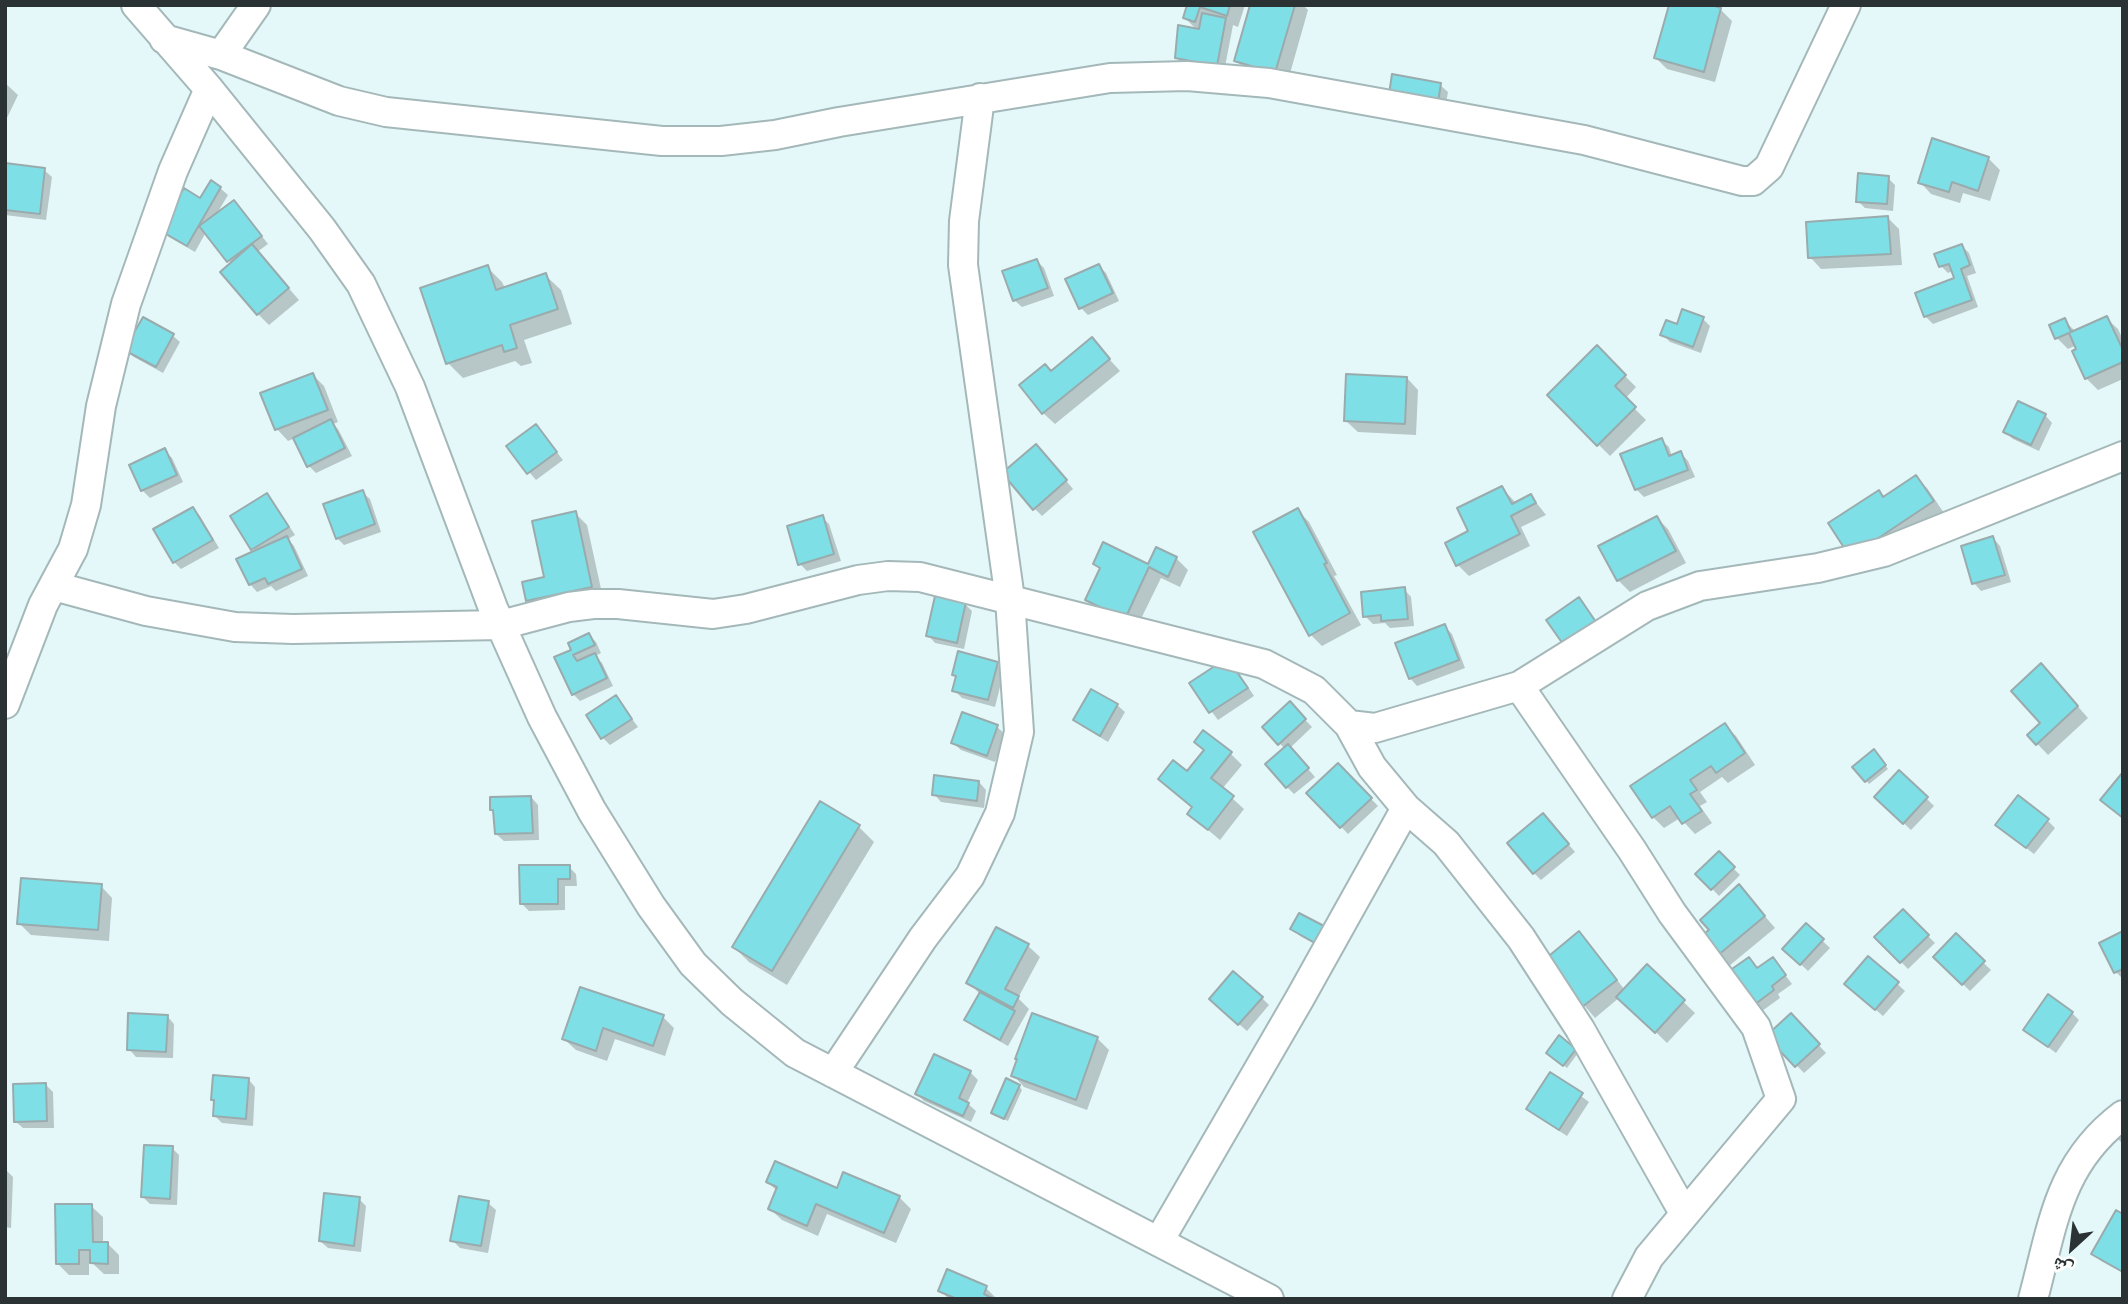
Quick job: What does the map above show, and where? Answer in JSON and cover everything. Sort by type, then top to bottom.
[{"type":"street","points":[[136,5],[209,89],[322,229],[360,284],[410,387],[501,625],[542,717],[592,811],[650,906],[686,954],[732,1002],[795,1053],[1269,1299]]},
{"type":"street","points":[[220,55],[256,5]]},
{"type":"street","points":[[164,39],[220,55],[339,101],[386,112],[662,141],[720,141],[775,135],[1110,78],[1187,76],[1269,83],[1584,140],[1742,181],[1753,181],[1769,167],[1846,5]]},
{"type":"street","points":[[5,704],[43,605],[73,549],[86,505],[101,406],[126,304],[173,171],[209,89]]},
{"type":"street","points":[[833,1073],[923,939],[970,876],[1000,813],[1019,732],[1010,599],[963,265],[964,221],[980,98]]},
{"type":"street","points":[[1349,725],[1375,728],[1519,686],[1647,606],[1681,592],[1700,586],[1842,564],[1884,552],[2123,456]]},
{"type":"street","points":[[54,586],[146,611],[235,627],[293,629],[501,625],[569,607],[593,604],[713,614],[735,611],[858,580],[887,576],[920,577],[1264,664],[1314,690],[1349,725],[1372,767],[1406,808],[1446,844],[1521,938],[1580,1029],[1684,1213]]},
{"type":"street","points":[[1519,686],[1672,913],[1756,1027],[1781,1098],[1648,1257],[1627,1299]]},
{"type":"street","points":[[1159,1241],[1294,1010],[1406,808]]},
{"type":"street","points":[[2033,1299],[2055,1216],[2070,1173],[2085,1150],[2103,1130],[2123,1115]]},
{"type":"building","points":[[1187,5],[1230,5],[1227,16],[1200,7],[1195,22],[1183,18]]},
{"type":"building","points":[[1250,5],[1295,5],[1275,73],[1234,61]]},
{"type":"building","points":[[1669,5],[1712,5],[1721,8],[1704,72],[1654,58]]},
{"type":"building","points":[[1202,13],[1226,18],[1217,66],[1175,58],[1178,25],[1199,29]]},
{"type":"building","points":[[1392,74],[1441,83],[1438,103],[1389,94]]},
{"type":"building","points":[[1932,138],[1989,157],[1978,191],[1952,182],[1949,192],[1918,183]]},
{"type":"building","points":[[5,163],[45,168],[40,214],[5,210]]},
{"type":"building","points":[[1858,173],[1889,176],[1887,204],[1856,202]]},
{"type":"building","points":[[211,180],[221,187],[187,246],[159,230],[184,188],[200,198]]},
{"type":"building","points":[[234,200],[262,236],[227,262],[199,226]]},
{"type":"building","points":[[1888,216],[1891,254],[1808,258],[1806,222]]},
{"type":"building","points":[[252,244],[289,288],[257,315],[220,272]]},
{"type":"building","points":[[1962,244],[1970,265],[1961,269],[1972,300],[1924,317],[1915,293],[1954,278],[1949,264],[1939,267],[1934,254]]},
{"type":"building","points":[[1037,259],[1048,288],[1013,301],[1002,271]]},
{"type":"building","points":[[1099,264],[1113,293],[1079,309],[1065,279]]},
{"type":"building","points":[[488,265],[496,290],[546,273],[558,309],[510,325],[517,348],[504,352],[502,345],[446,364],[420,288]]},
{"type":"building","points":[[1682,309],[1704,317],[1693,347],[1660,335],[1666,320],[1677,324]]},
{"type":"building","points":[[2107,316],[2123,350],[2123,362],[2085,379],[2072,351],[2076,349],[2069,333],[2055,339],[2049,325],[2065,318],[2071,332]]},
{"type":"building","points":[[143,317],[174,334],[156,367],[124,350]]},
{"type":"building","points":[[1092,337],[1110,359],[1042,414],[1019,385],[1045,364],[1051,371]]},
{"type":"building","points":[[1597,345],[1626,375],[1615,386],[1636,407],[1597,446],[1547,395]]},
{"type":"building","points":[[313,373],[328,410],[275,430],[260,393]]},
{"type":"building","points":[[1346,374],[1407,377],[1405,424],[1344,421]]},
{"type":"building","points":[[2018,401],[2046,414],[2031,445],[2003,432]]},
{"type":"building","points":[[331,419],[345,448],[307,467],[293,438]]},
{"type":"building","points":[[536,424],[557,452],[527,474],[506,446]]},
{"type":"building","points":[[1662,438],[1669,456],[1681,451],[1688,470],[1635,490],[1620,454]]},
{"type":"building","points":[[1036,444],[1067,480],[1033,510],[1002,473]]},
{"type":"building","points":[[165,448],[177,475],[141,491],[129,465]]},
{"type":"building","points":[[1916,475],[1934,501],[1850,557],[1828,523],[1879,490],[1883,497]]},
{"type":"building","points":[[1502,486],[1512,504],[1531,494],[1536,503],[1511,516],[1520,534],[1456,566],[1445,543],[1468,531],[1457,508]]},
{"type":"building","points":[[363,490],[375,524],[336,539],[323,504]]},
{"type":"building","points":[[267,493],[289,527],[251,550],[230,516]]},
{"type":"building","points":[[193,507],[213,540],[173,563],[153,529]]},
{"type":"building","points":[[1298,508],[1350,613],[1309,636],[1253,532]]},
{"type":"building","points":[[576,511],[592,587],[526,601],[522,582],[544,577],[532,521]]},
{"type":"building","points":[[823,515],[834,554],[798,565],[787,526]]},
{"type":"building","points":[[1657,516],[1676,551],[1617,581],[1598,546]]},
{"type":"building","points":[[287,536],[302,569],[268,584],[265,578],[249,585],[236,559]]},
{"type":"building","points":[[1993,536],[2005,575],[1972,584],[1961,546]]},
{"type":"building","points":[[1103,542],[1148,564],[1156,547],[1177,557],[1168,577],[1149,567],[1125,619],[1085,600],[1100,568],[1093,564]]},
{"type":"building","points":[[1405,587],[1408,619],[1381,621],[1381,615],[1363,617],[1361,592]]},
{"type":"building","points":[[935,596],[966,602],[957,643],[926,636]]},
{"type":"building","points":[[1579,597],[1596,622],[1563,644],[1546,620]]},
{"type":"building","points":[[1445,624],[1459,660],[1409,679],[1395,643]]},
{"type":"building","points":[[589,633],[595,645],[573,655],[577,661],[595,653],[607,678],[572,695],[554,657],[571,650],[568,643]]},
{"type":"building","points":[[958,651],[998,662],[988,700],[952,691],[956,676],[952,675]]},
{"type":"building","points":[[1227,658],[1248,688],[1209,713],[1189,683]]},
{"type":"building","points":[[2041,663],[2078,706],[2036,745],[2027,735],[2040,723],[2011,691]]},
{"type":"building","points":[[1091,689],[1118,704],[1100,736],[1073,720]]},
{"type":"building","points":[[616,695],[632,719],[601,739],[586,715]]},
{"type":"building","points":[[1290,701],[1306,719],[1278,745],[1262,727]]},
{"type":"building","points":[[962,712],[998,725],[987,756],[951,743]]},
{"type":"building","points":[[1725,723],[1745,753],[1716,773],[1711,766],[1690,780],[1697,790],[1690,794],[1702,811],[1682,824],[1670,806],[1652,818],[1630,786]]},
{"type":"building","points":[[1203,730],[1232,752],[1211,778],[1234,796],[1208,830],[1187,814],[1192,807],[1158,779],[1173,760],[1187,771],[1204,750],[1194,742]]},
{"type":"building","points":[[1288,744],[1309,768],[1286,788],[1265,764]]},
{"type":"building","points":[[1874,749],[1886,765],[1865,782],[1852,767]]},
{"type":"building","points":[[1338,763],[1372,798],[1340,828],[1306,793]]},
{"type":"building","points":[[1899,770],[1928,797],[1903,824],[1874,797]]},
{"type":"building","points":[[2123,772],[2123,818],[2100,800]]},
{"type":"building","points":[[934,775],[979,781],[977,801],[932,795]]},
{"type":"building","points":[[2018,795],[2049,819],[2026,848],[1995,825]]},
{"type":"building","points":[[531,796],[533,833],[495,834],[490,797]]},
{"type":"building","points":[[820,801],[860,825],[772,971],[732,947]]},
{"type":"building","points":[[1543,813],[1569,844],[1533,874],[1507,843]]},
{"type":"building","points":[[1719,851],[1735,867],[1711,890],[1695,874]]},
{"type":"building","points":[[519,865],[570,865],[570,879],[558,879],[558,904],[520,904]]},
{"type":"building","points":[[21,878],[102,884],[98,930],[17,924]]},
{"type":"building","points":[[1739,884],[1765,916],[1717,956],[1700,936],[1709,930],[1700,920]]},
{"type":"building","points":[[1903,909],[1929,935],[1900,963],[1874,937]]},
{"type":"building","points":[[1299,913],[1326,927],[1317,944],[1290,929]]},
{"type":"building","points":[[1806,923],[1824,939],[1800,965],[1782,949]]},
{"type":"building","points":[[996,927],[1029,944],[1005,989],[1019,996],[1013,1008],[966,983]]},
{"type":"building","points":[[1579,931],[1617,980],[1582,1007],[1544,960]]},
{"type":"building","points":[[2123,931],[2123,969],[2114,973],[2099,943]]},
{"type":"building","points":[[1956,933],[1985,961],[1962,985],[1933,957]]},
{"type":"building","points":[[1868,956],[1899,982],[1875,1010],[1844,984]]},
{"type":"building","points":[[1749,957],[1757,968],[1773,957],[1786,975],[1772,986],[1774,990],[1754,1005],[1729,971]]},
{"type":"building","points":[[1647,964],[1685,1000],[1655,1033],[1616,997]]},
{"type":"building","points":[[1233,971],[1263,997],[1238,1025],[1209,999]]},
{"type":"building","points":[[580,987],[664,1015],[653,1046],[603,1028],[596,1051],[562,1039]]},
{"type":"building","points":[[980,992],[1015,1011],[1000,1040],[964,1020]]},
{"type":"building","points":[[2048,994],[2073,1012],[2048,1047],[2023,1030]]},
{"type":"building","points":[[128,1013],[168,1015],[166,1052],[127,1050]]},
{"type":"building","points":[[1032,1013],[1098,1037],[1076,1100],[1011,1076]]},
{"type":"building","points":[[1791,1013],[1820,1044],[1795,1067],[1766,1036]]},
{"type":"building","points":[[1559,1035],[1576,1049],[1563,1066],[1546,1053]]},
{"type":"building","points":[[934,1054],[971,1071],[959,1098],[969,1103],[963,1116],[915,1094]]},
{"type":"building","points":[[1550,1072],[1583,1093],[1559,1130],[1526,1109]]},
{"type":"building","points":[[213,1075],[249,1078],[246,1119],[213,1116]]},
{"type":"building","points":[[1006,1078],[1020,1085],[1004,1119],[991,1113]]},
{"type":"building","points":[[46,1083],[47,1121],[14,1122],[13,1084]]},
{"type":"building","points":[[144,1145],[173,1146],[170,1199],[141,1197]]},
{"type":"building","points":[[775,1161],[837,1188],[843,1172],[900,1196],[884,1233],[816,1204],[807,1226],[768,1209],[777,1187],[766,1182]]},
{"type":"building","points":[[324,1193],[360,1197],[354,1246],[319,1241]]},
{"type":"building","points":[[459,1196],[489,1201],[481,1246],[450,1241]]},
{"type":"building","points":[[55,1204],[92,1204],[93,1242],[108,1242],[108,1264],[90,1263],[90,1250],[79,1250],[79,1264],[56,1264]]},
{"type":"building","points":[[2116,1210],[2123,1214],[2123,1272],[2091,1254]]},
{"type":"building","points":[[947,1269],[987,1286],[984,1294],[994,1299],[957,1299],[938,1291]]}]
